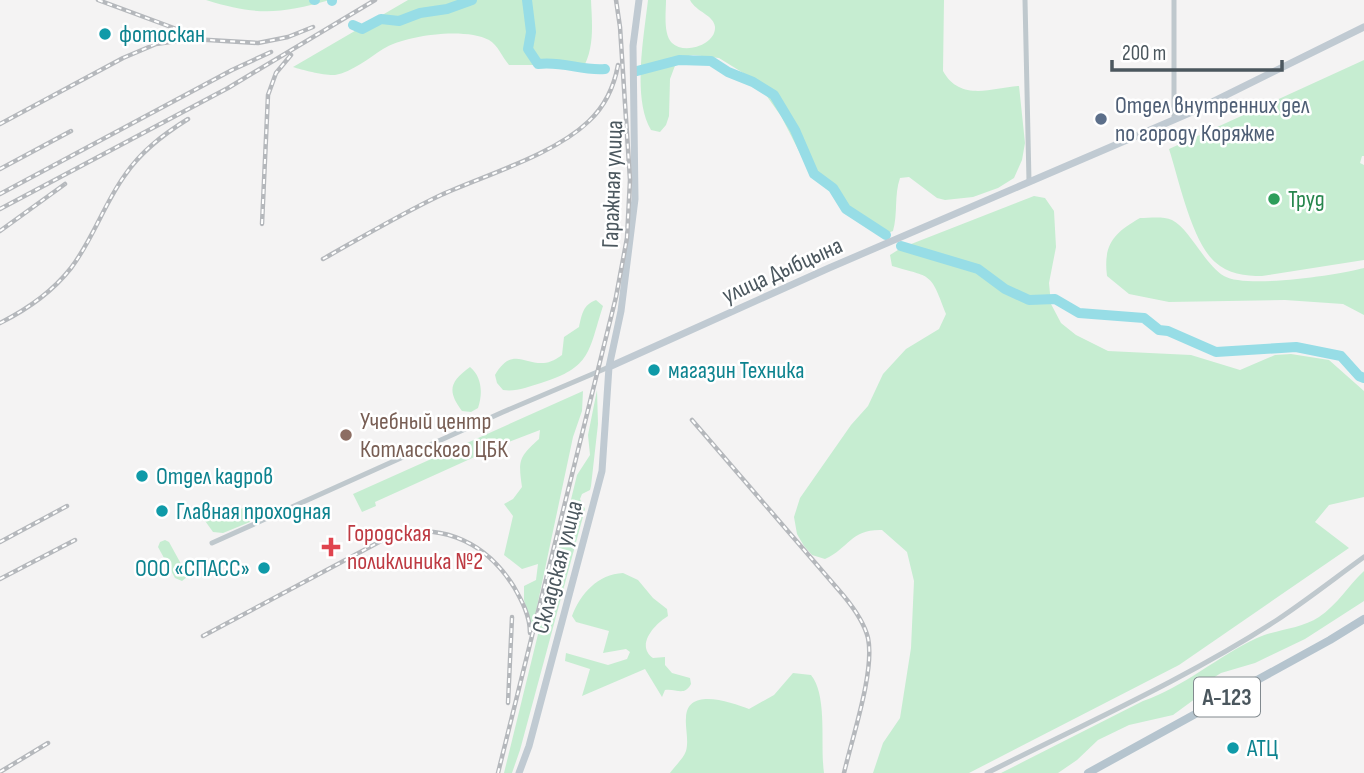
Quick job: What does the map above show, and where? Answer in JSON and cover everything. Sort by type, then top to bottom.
[{"type":"main road","name":"А-123","points":[[1088,773],[1364,619]]},
{"type":"street","name":"Гаражная улица","points":[[609,368],[621,311],[635,199],[633,46],[639,0]]},
{"type":"street","points":[[1026,0],[1030,181]]},
{"type":"street","points":[[1174,0],[1174,120]]},
{"type":"street","name":"улица Дыбцына","points":[[212,543],[829,268],[863,256],[1174,120],[1364,27]]},
{"type":"street","name":"Складская улица","points":[[519,773],[529,746],[599,484],[606,435],[609,368]]},
{"type":"street","points":[[987,773],[1171,681],[1231,647],[1277,620],[1364,557]]},
{"type":"green space","points":[[206,0],[330,0],[297,8],[254,11]]},
{"type":"green space","points":[[408,0],[591,0],[592,36],[589,53],[582,70],[556,65],[509,65],[489,40],[451,33],[393,44],[354,68],[335,75],[293,67]]},
{"type":"green space","points":[[648,0],[666,0],[669,39],[677,46],[691,48],[710,39],[715,27],[712,19],[696,8],[690,0],[944,0],[943,71],[950,81],[958,87],[977,91],[1019,86],[1025,143],[1022,160],[1014,178],[998,188],[973,197],[945,200],[937,198],[909,177],[900,178],[893,231],[885,234],[876,232],[827,189],[803,159],[781,116],[756,81],[719,58],[693,55],[676,63],[670,79],[669,116],[666,125],[660,132],[651,130],[645,117],[641,84]]},
{"type":"green space","name":"Труд","points":[[1364,60],[1364,156],[1360,163],[1364,165],[1364,260],[1262,276],[1237,274],[1220,266],[1207,253],[1193,226],[1169,149]]},
{"type":"green space","points":[[1034,196],[1045,198],[1054,211],[1056,247],[1049,283],[1051,304],[1061,323],[1076,335],[1108,351],[1191,355],[1240,370],[1275,355],[1291,354],[1329,360],[1364,391],[1364,497],[1329,505],[1315,522],[1349,548],[1179,665],[969,773],[873,773],[883,743],[900,718],[911,648],[914,581],[907,552],[882,530],[857,536],[825,559],[812,555],[797,534],[794,517],[800,498],[851,425],[868,406],[883,374],[906,349],[939,329],[946,314],[928,278],[892,266],[890,255],[901,248]]},
{"type":"green space","points":[[1140,218],[1172,220],[1185,231],[1217,271],[1235,280],[1271,281],[1364,268],[1364,315],[1343,304],[1285,300],[1169,302],[1129,294],[1107,276],[1107,256],[1117,235]]},
{"type":"green space","points":[[596,300],[603,306],[586,356],[579,364],[558,377],[541,383],[517,390],[503,390],[495,375],[503,365],[518,359],[542,363],[562,355],[564,337],[579,327],[586,307]]},
{"type":"green space","points":[[470,367],[479,380],[481,391],[478,408],[471,412],[462,411],[452,392],[458,377]]},
{"type":"green space","points":[[597,390],[598,424],[591,486],[580,499],[585,509],[520,750],[512,773],[504,773],[577,475],[590,455],[588,435]]},
{"type":"green space","points":[[583,391],[582,411],[573,437],[532,630],[524,600],[524,586],[536,580],[538,564],[522,569],[504,555],[513,516],[504,504],[513,499],[522,487],[520,465],[527,450],[539,439],[540,430],[375,502],[376,506],[362,512],[353,494]]},
{"type":"green space","points":[[243,508],[250,522],[223,533],[213,532],[203,518],[212,513]]},
{"type":"green space","points":[[160,542],[169,542],[186,573],[187,577],[182,581],[175,578],[158,547]]},
{"type":"green space","points":[[1364,571],[1364,601],[1305,639],[1255,663],[1221,673],[1213,678],[1203,693],[1173,715],[1129,725],[1098,740],[1058,773],[1001,773],[1173,688],[1257,638],[1312,621],[1331,607]]},
{"type":"green space","points":[[623,573],[638,580],[653,598],[667,609],[668,616],[653,629],[646,641],[646,647],[653,658],[665,657],[665,665],[672,673],[690,678],[691,684],[686,690],[665,690],[662,697],[645,669],[582,696],[590,669],[565,661],[566,653],[608,665],[627,659],[630,652],[626,649],[603,653],[609,631],[576,622],[572,616],[585,593],[598,581]]},
{"type":"green space","points":[[793,673],[811,675],[820,695],[824,773],[670,773],[686,751],[686,718],[688,708],[694,702],[712,699],[749,709],[774,695]]},
{"type":"waterway","points":[[353,25],[362,29],[381,19],[399,21],[472,0]]},
{"type":"waterway","points":[[527,0],[531,32],[528,49],[538,64],[605,69]]},
{"type":"waterway","points":[[637,71],[679,60],[711,61],[774,95],[795,130],[814,174],[833,188],[846,209],[886,235]]},
{"type":"waterway","points":[[901,246],[978,269],[1005,289],[1029,300],[1055,299],[1079,313],[1144,318],[1159,330],[1168,331],[1216,352],[1296,347],[1341,356],[1364,378]]},
{"type":"railway","points":[[98,0],[190,34]]},
{"type":"railway","points":[[0,209],[228,88],[375,0]]},
{"type":"railway","points":[[498,773],[616,297],[627,238],[630,180],[616,0]]},
{"type":"railway","points":[[0,124],[123,58],[156,44],[192,39],[258,43],[288,37],[313,27]]},
{"type":"railway","points":[[0,194],[232,70],[271,52]]},
{"type":"railway","points":[[262,224],[268,95],[276,73],[291,55]]},
{"type":"railway","points":[[323,259],[426,202],[538,154],[574,133],[595,115],[604,102],[618,65]]},
{"type":"railway","points":[[0,323],[38,299],[64,276],[79,257],[131,166],[154,144],[188,119]]},
{"type":"railway","points":[[0,169],[71,131]]},
{"type":"railway","points":[[0,231],[65,184]]},
{"type":"railway","points":[[692,420],[843,595],[864,626],[869,652],[866,686],[844,773]]},
{"type":"railway","points":[[0,542],[67,506]]},
{"type":"railway","points":[[203,636],[381,541],[401,534],[420,532],[456,537],[488,556],[502,570],[517,592],[527,615],[530,633]]},
{"type":"railway","points":[[0,579],[75,540]]},
{"type":"railway","points":[[508,703],[512,617]]},
{"type":"railway","points":[[0,772],[48,743]]},
{"type":"place","name":"фотоскан","points":[[105,34]]},
{"type":"place","name":"Отдел внутренних дел по городу Коряжме","points":[[1101,119]]},
{"type":"place","name":"Труд","points":[[1274,199]]},
{"type":"place","name":"магазин Техника","points":[[654,370]]},
{"type":"place","name":"Учебный центр Котласского ЦБК","points":[[346,435]]},
{"type":"place","name":"Отдел кадров","points":[[142,476]]},
{"type":"place","name":"Главная проходная","points":[[162,511]]},
{"type":"place","name":"Городская поликлиника №2","points":[[331,547]]},
{"type":"place","name":"ООО «СПАСС»","points":[[264,568]]},
{"type":"place","name":"АТЦ","points":[[1233,748]]}]
